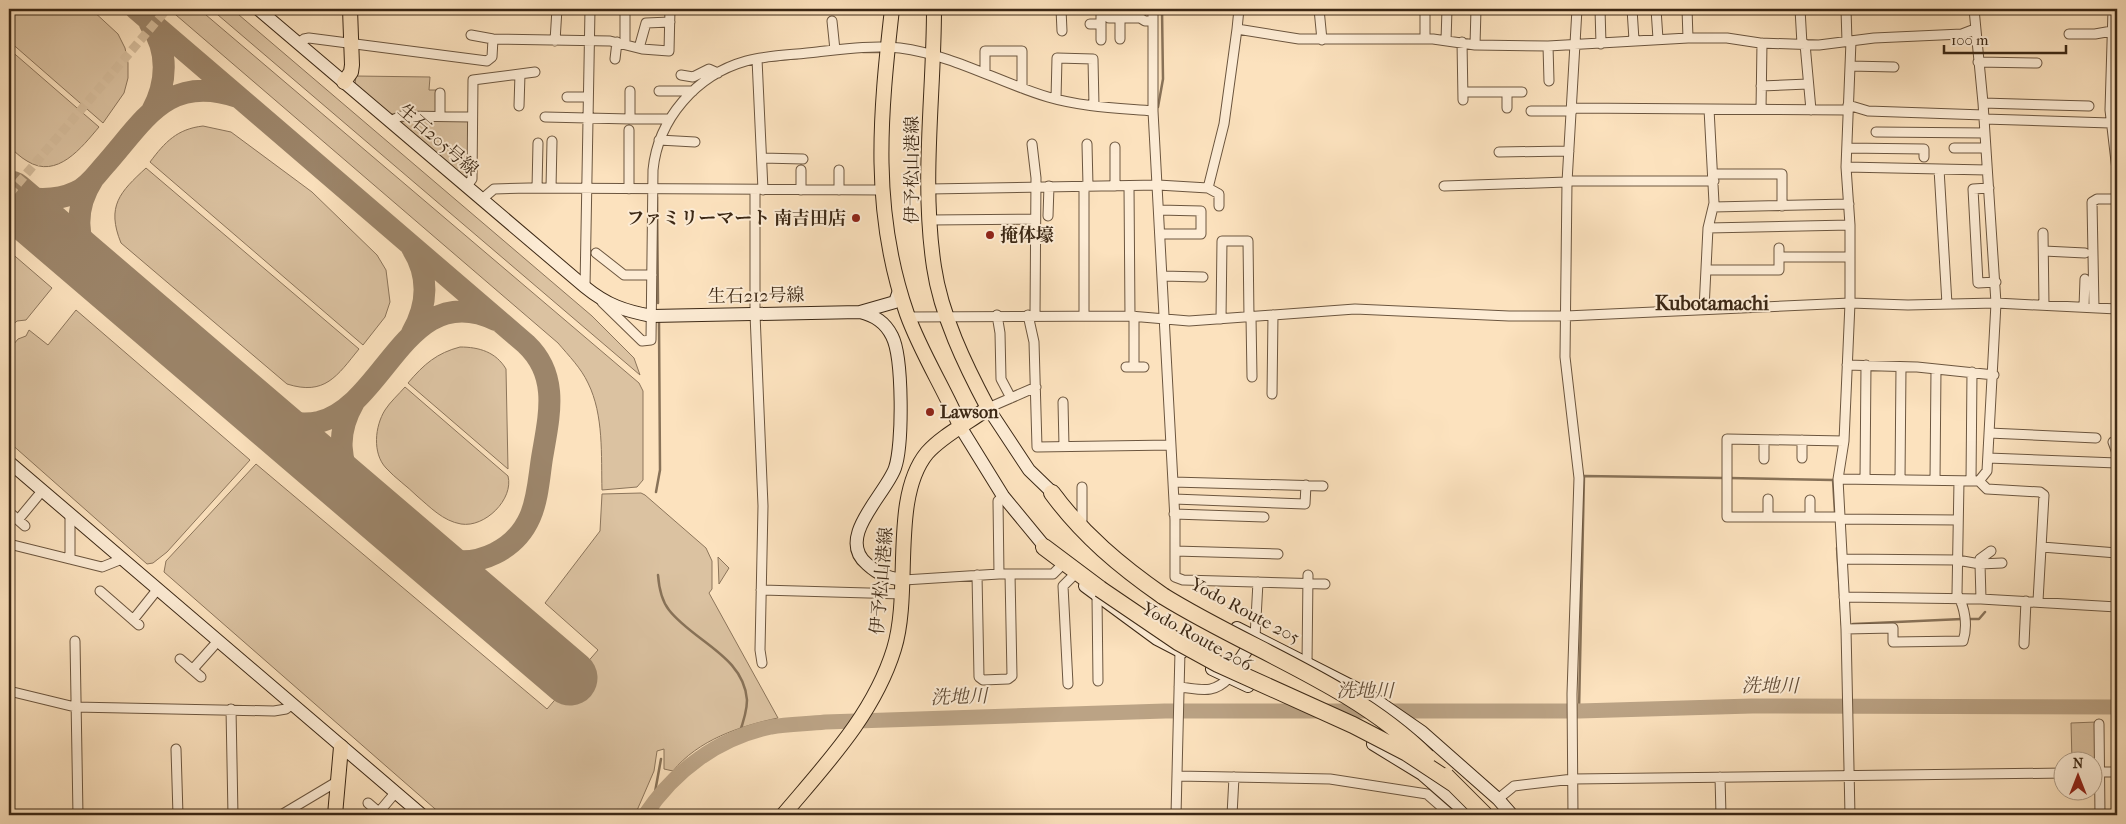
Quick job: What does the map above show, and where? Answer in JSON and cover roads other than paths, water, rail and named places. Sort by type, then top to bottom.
[{"type":"highway","points":[[1052,493],[1071,519],[1097,546],[1163,596],[1196,617],[1314,677],[1356,704],[1416,746],[1484,815]]},
{"type":"highway","points":[[1044,547],[1098,593],[1178,642],[1227,668],[1353,725],[1407,753],[1454,784]]},
{"type":"main road","points":[[344,82],[351,72],[350,9]]},
{"type":"main road","name":"伊予松山港線","points":[[892,9],[883,86],[881,190],[899,291],[908,317],[961,428]]},
{"type":"main road","name":"伊予松山港線","points":[[784,815],[852,732],[867,707],[894,648],[903,587],[907,498],[916,468],[936,443],[961,428],[988,408],[973,380],[947,317],[934,268],[930,220],[928,141],[934,56],[934,9]]},
{"type":"main road","points":[[335,815],[341,747]]},
{"type":"street","name":"生石205号線","points":[[258,9],[481,200],[597,296]]},
{"type":"street","points":[[555,41],[557,9]]},
{"type":"street","points":[[585,287],[590,9]]},
{"type":"street","points":[[615,59],[621,43],[625,9]]},
{"type":"street","points":[[471,35],[493,39],[588,40],[669,51],[670,9]]},
{"type":"street","points":[[1061,9],[1062,31]]},
{"type":"street","points":[[1101,9],[1102,40]]},
{"type":"street","points":[[1153,9],[1153,111],[1160,210],[1174,499],[1175,577],[1182,580],[1308,579],[1326,584]]},
{"type":"street","points":[[1208,188],[1224,124],[1239,9]]},
{"type":"street","points":[[1319,9],[1322,40]]},
{"type":"street","points":[[1425,9],[1425,40]]},
{"type":"street","points":[[1446,9],[1446,41]]},
{"type":"street","points":[[1475,45],[1476,9]]},
{"type":"street","points":[[1574,815],[1572,697],[1579,478],[1566,370],[1566,316],[1567,181],[1577,45],[1577,9]]},
{"type":"street","points":[[1600,9],[1601,44]]},
{"type":"street","points":[[1632,9],[1634,40]]},
{"type":"street","points":[[1656,9],[1658,39]]},
{"type":"street","points":[[1687,9],[1688,38]]},
{"type":"street","points":[[1800,9],[1811,110]]},
{"type":"street","points":[[1846,9],[1850,66],[1846,167],[1850,225],[1850,303],[1844,441],[1838,478],[1846,629],[1850,815]]},
{"type":"street","points":[[1974,9],[1996,282],[1994,374],[1987,471],[1975,481]]},
{"type":"street","points":[[2097,9],[2115,10],[2112,31],[2114,53],[2113,128],[2117,168]]},
{"type":"street","points":[[1109,18],[1122,15],[1153,21]]},
{"type":"street","points":[[1120,39],[1122,15]]},
{"type":"street","points":[[832,21],[835,50]]},
{"type":"street","points":[[638,48],[646,23],[670,22]]},
{"type":"street","points":[[1090,24],[1101,24]]},
{"type":"street","points":[[1237,29],[1299,39],[1425,40],[1462,42],[1475,45],[1548,46],[1688,38],[1727,38],[1762,43],[1803,44],[1882,37],[1962,34],[1975,29]]},
{"type":"street","points":[[2069,34],[2095,34],[2112,31]]},
{"type":"street","points":[[298,43],[304,38],[309,38],[487,61],[492,57],[493,39]]},
{"type":"street","points":[[1462,42],[1463,96],[1522,92]]},
{"type":"street","points":[[1761,109],[1762,43]]},
{"type":"street","points":[[1548,46],[1549,81]]},
{"type":"street","points":[[597,296],[642,341],[651,340],[652,189],[654,161],[659,140],[669,119],[693,91],[730,67],[835,50],[899,48],[967,65],[1022,88],[1056,99],[1094,106],[1153,111]]},
{"type":"street","points":[[985,73],[986,51],[1022,51],[1022,88]]},
{"type":"street","points":[[1056,99],[1056,58],[1093,59],[1094,106]]},
{"type":"street","points":[[758,62],[762,158],[759,190],[755,314],[763,506],[762,663]]},
{"type":"street","points":[[1978,62],[2037,63]]},
{"type":"street","points":[[1850,66],[1894,67]]},
{"type":"street","points":[[681,75],[693,77],[709,69],[718,73]]},
{"type":"street","points":[[466,187],[472,179],[473,80],[535,72]]},
{"type":"street","points":[[519,106],[520,74]]},
{"type":"street","points":[[1761,86],[1808,84]]},
{"type":"street","points":[[630,91],[630,119]]},
{"type":"street","points":[[659,91],[693,91]]},
{"type":"street","points":[[1506,92],[1507,108]]},
{"type":"street","points":[[440,93],[440,116]]},
{"type":"street","points":[[567,97],[587,97]]},
{"type":"street","points":[[1983,103],[2089,106]]},
{"type":"street","points":[[1531,111],[1573,109],[1811,110],[1848,108],[2113,128]]},
{"type":"street","points":[[1704,309],[1708,228],[1714,207],[1709,109]]},
{"type":"street","points":[[390,122],[401,116],[472,116]]},
{"type":"street","points":[[545,117],[669,119]]},
{"type":"street","points":[[629,130],[629,189]]},
{"type":"street","points":[[1876,132],[1985,133]]},
{"type":"street","points":[[659,140],[695,142]]},
{"type":"street","points":[[551,188],[552,141]]},
{"type":"street","points":[[537,188],[538,143]]},
{"type":"street","points":[[1084,316],[1087,144]]},
{"type":"street","points":[[1115,147],[1115,186]]},
{"type":"street","points":[[1847,148],[1924,149],[1924,157]]},
{"type":"street","points":[[1954,148],[1986,148]]},
{"type":"street","points":[[1035,149],[1036,186],[1031,315],[1034,342],[1037,447],[1171,445]]},
{"type":"street","points":[[1499,152],[1569,151]]},
{"type":"street","points":[[762,158],[803,159]]},
{"type":"street","points":[[1846,167],[1987,170]]},
{"type":"street","points":[[1939,169],[1938,218],[1940,257],[1947,304]]},
{"type":"street","points":[[800,170],[800,190]]},
{"type":"street","points":[[839,170],[839,190]]},
{"type":"street","points":[[1444,186],[1714,178],[1782,174],[1782,206]]},
{"type":"street","points":[[929,189],[1158,185],[1208,188],[1219,194],[1219,206]]},
{"type":"street","points":[[1048,216],[1049,186]]},
{"type":"street","points":[[1129,186],[1135,367]]},
{"type":"street","points":[[1989,188],[1973,189],[1978,283],[1996,282]]},
{"type":"street","points":[[481,200],[494,189],[881,190]]},
{"type":"street","points":[[2094,308],[2092,202],[2097,199],[2117,199]]},
{"type":"street","points":[[1714,207],[1849,204]]},
{"type":"street","points":[[1160,210],[1201,211],[1201,234],[1161,234]]},
{"type":"street","points":[[930,220],[1035,219]]},
{"type":"street","points":[[1708,228],[1850,225]]},
{"type":"street","points":[[2043,234],[2044,305]]},
{"type":"street","points":[[1966,237],[1975,237]]},
{"type":"street","points":[[1221,319],[1222,241],[1248,241],[1252,377]]},
{"type":"street","points":[[1807,246],[1808,257]]},
{"type":"street","points":[[1706,270],[1779,270],[1779,252],[1808,257],[1850,258]]},
{"type":"street","points":[[2044,252],[2085,253]]},
{"type":"street","points":[[596,254],[624,275],[652,275]]},
{"type":"street","points":[[1162,276],[1203,277]]},
{"type":"street","points":[[2084,307],[2085,279]]},
{"type":"street","points":[[860,312],[895,302],[899,291]]},
{"type":"street","name":"生石212号線","points":[[597,296],[622,310],[652,316],[860,312]]},
{"type":"street","points":[[908,317],[997,315],[1132,316],[1189,321],[1355,309],[1509,316],[1566,316],[1850,303],[1996,303],[2117,309]]},
{"type":"street","points":[[860,312],[873,316],[884,323],[897,348],[900,427],[895,468],[867,512],[858,530],[856,546],[862,561],[878,574],[903,587]]},
{"type":"street","points":[[997,315],[1000,333],[1001,379],[1011,398]]},
{"type":"street","points":[[1270,391],[1273,315]]},
{"type":"street","points":[[1847,365],[1994,374]]},
{"type":"street","points":[[1865,479],[1866,365]]},
{"type":"street","points":[[1900,479],[1901,367]]},
{"type":"street","points":[[1936,369],[1936,480]]},
{"type":"street","points":[[1972,372],[1975,481]]},
{"type":"street","points":[[988,408],[1036,387]]},
{"type":"street","points":[[1063,402],[1064,446]]},
{"type":"street","name":"Yodo Route 205","points":[[988,408],[1029,470],[1124,558],[1196,608],[1373,698],[1414,726],[1498,799],[1512,815]]},
{"type":"street","name":"Yodo Route 206","points":[[961,428],[1003,496],[1044,547],[1073,576],[1157,639],[1229,678],[1336,725],[1387,752],[1422,774],[1469,815]]},
{"type":"street","points":[[1989,433],[2096,438]]},
{"type":"street","points":[[1844,441],[1727,439],[1726,517],[1958,520]]},
{"type":"street","points":[[1764,440],[1764,459]]},
{"type":"street","points":[[1802,440],[1802,458]]},
{"type":"street","points":[[2113,442],[2117,453]]},
{"type":"street","points":[[1988,458],[2117,463]]},
{"type":"street","points":[[9,462],[422,815]]},
{"type":"street","points":[[1838,478],[1975,481],[1987,489],[2040,492],[2044,495],[2038,602]]},
{"type":"street","points":[[1173,482],[1209,479],[1258,480],[1304,482],[1323,486]]},
{"type":"street","points":[[1846,629],[1893,628],[1893,642],[1963,641],[1965,619],[1963,604],[1957,594],[1959,481]]},
{"type":"street","points":[[1174,499],[1305,504],[1304,482]]},
{"type":"street","points":[[1082,486],[1082,520]]},
{"type":"street","points":[[9,512],[21,523],[42,491]]},
{"type":"street","points":[[1000,574],[998,501],[1003,496]]},
{"type":"street","points":[[1768,499],[1768,517]]},
{"type":"street","points":[[1810,500],[1810,517]]},
{"type":"street","points":[[1174,514],[1264,518]]},
{"type":"street","points":[[70,515],[70,559]]},
{"type":"street","points":[[9,544],[102,567],[122,559]]},
{"type":"street","points":[[2042,547],[2117,552]]},
{"type":"street","points":[[1175,551],[1220,548],[1265,549],[1278,554]]},
{"type":"street","points":[[1981,599],[1980,558],[1991,551]]},
{"type":"street","points":[[1843,558],[1957,560],[1980,564],[2002,563]]},
{"type":"street","points":[[761,590],[903,587],[977,575],[1052,574],[1062,565]]},
{"type":"street","points":[[977,575],[979,677],[983,680],[991,680],[1008,679],[1012,676],[1010,574]]},
{"type":"street","points":[[1068,684],[1063,586],[1073,576]]},
{"type":"street","points":[[1179,687],[1210,690],[1218,688],[1229,678],[1256,637],[1264,579]]},
{"type":"street","points":[[1307,663],[1312,623],[1308,579]]},
{"type":"street","points":[[100,591],[136,622],[157,590]]},
{"type":"street","points":[[1098,593],[1101,675]]},
{"type":"street","points":[[1844,597],[1960,598],[2117,607]]},
{"type":"street","points":[[2024,644],[2026,601]]},
{"type":"street","points":[[75,641],[78,815]]},
{"type":"street","points":[[193,669],[218,641]]},
{"type":"street","points":[[1176,815],[1180,651]]},
{"type":"street","points":[[180,659],[201,677]]},
{"type":"street","points":[[9,691],[75,707],[274,711],[286,709],[291,705]]},
{"type":"street","points":[[231,709],[233,815]]},
{"type":"street","points":[[2097,752],[2099,724]]},
{"type":"street","points":[[176,749],[178,815]]},
{"type":"street","points":[[1484,815],[1498,799],[1514,786],[1573,779],[2054,772]]},
{"type":"street","points":[[2104,772],[2117,772]]},
{"type":"street","points":[[1177,776],[1322,778],[1427,794],[1451,815]]},
{"type":"street","points":[[1720,777],[1721,815]]},
{"type":"street","points":[[1232,815],[1234,778]]},
{"type":"street","points":[[281,815],[338,781]]},
{"type":"street","points":[[368,802],[381,814],[395,793]]},
{"type":"street","points":[[2099,802],[2100,815]]},
{"type":"waterway","points":[[1158,107],[1163,79],[1162,9]]},
{"type":"waterway","points":[[863,52],[879,52]]},
{"type":"waterway","points":[[766,61],[798,58]]},
{"type":"waterway","points":[[657,197],[658,303]]},
{"type":"waterway","points":[[656,492],[660,470],[659,323]]},
{"type":"waterway","points":[[1579,711],[1584,476],[1724,478]]},
{"type":"waterway","points":[[1729,478],[1833,480],[1835,513]]},
{"type":"waterway","points":[[1837,548],[1842,625]]},
{"type":"waterway","points":[[658,575],[661,594],[669,610],[679,621],[727,660],[737,672],[744,685],[747,705],[738,737]]},
{"type":"waterway","points":[[1968,619],[1979,619],[1985,612]]},
{"type":"waterway","points":[[1853,624],[1962,619]]},
{"type":"waterway","name":"洗地川","points":[[645,815],[669,784],[715,748],[752,732],[784,725],[1165,711],[1579,711],[1752,706],[2117,707]]},
{"type":"waterway","points":[[653,803],[661,759]]},
{"type":"tunnel","points":[[9,194],[167,9]]},
{"type":"place","name":"ファミリーマート 南吉田店","points":[[856,218]]},
{"type":"place","name":"掩体壕","points":[[990,235]]},
{"type":"place","name":"Lawson","points":[[930,412]]},
{"type":"district","name":"Kubotamachi","points":[[1712,303]]}]
